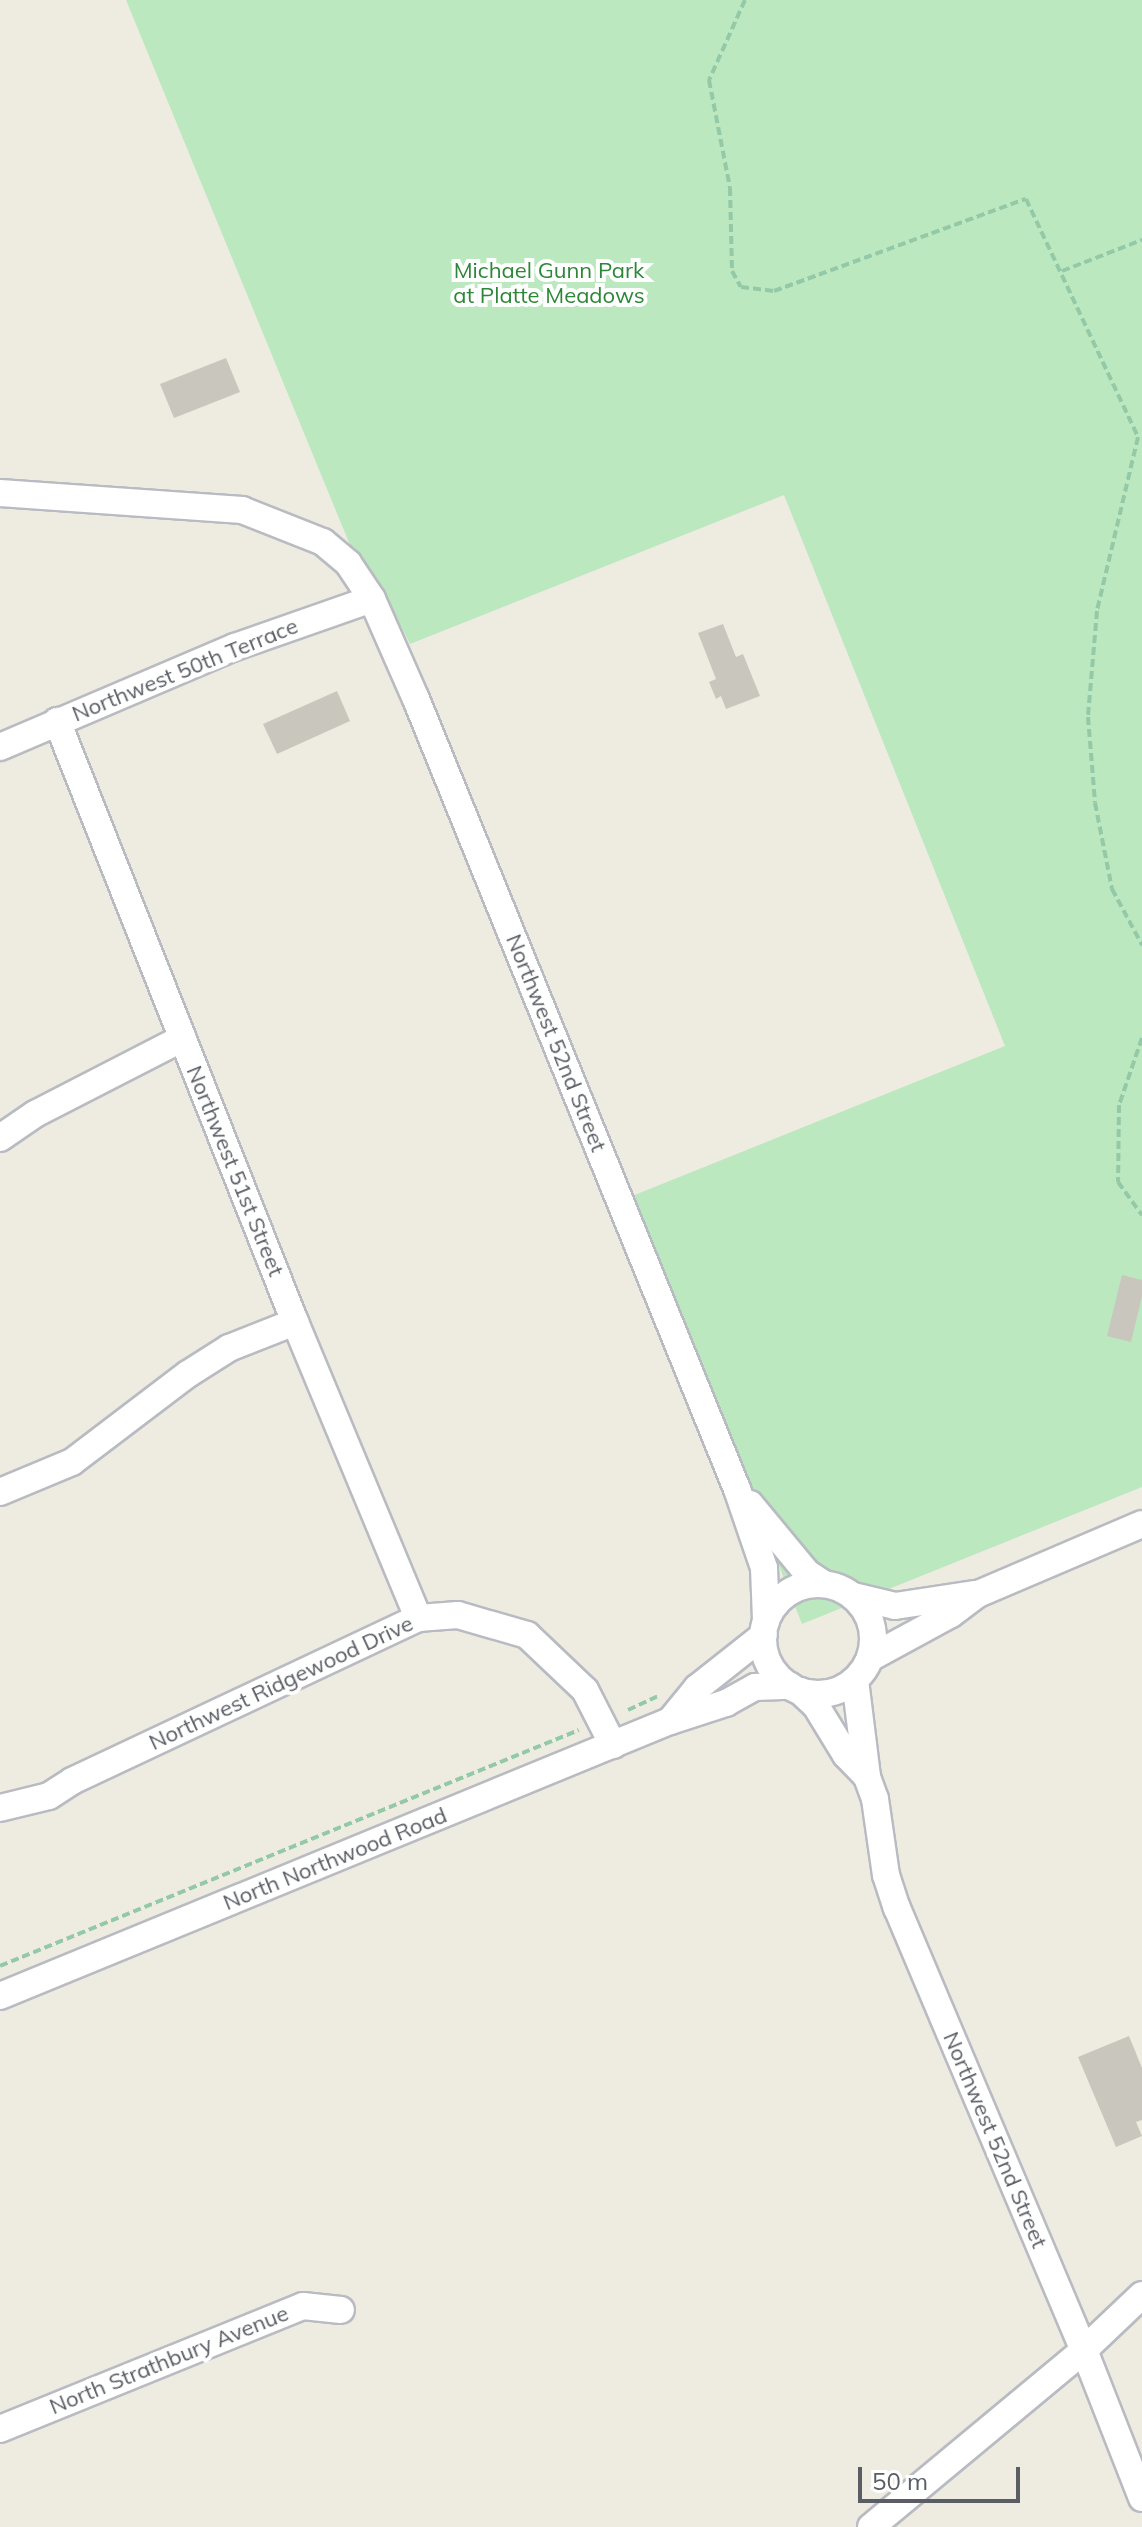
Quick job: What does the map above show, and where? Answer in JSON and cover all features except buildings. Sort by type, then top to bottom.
[{"type":"street","name":"Northwest 52nd Street","points":[[0,493],[242,510],[323,542],[348,563],[372,599],[737,1489],[764,1568],[768,1597],[765,1628]]},
{"type":"street","name":"Northwest 50th Terrace","points":[[0,747],[235,647],[372,599]]},
{"type":"street","name":"Northwest 51st Street","points":[[57,721],[295,1322],[418,1618]]},
{"type":"street","points":[[0,1138],[35,1114],[183,1038]]},
{"type":"street","points":[[0,1492],[72,1462],[188,1374],[229,1348],[295,1322]]},
{"type":"street","name":"Northwest 52nd Street","points":[[737,1489],[807,1573],[824,1584]]},
{"type":"street","points":[[870,1658],[951,1614],[978,1594],[1142,1524]]},
{"type":"street","points":[[853,1596],[871,1623],[873,1641],[870,1658],[855,1680],[829,1693],[795,1688],[771,1666],[765,1628],[773,1608],[795,1589],[824,1584],[853,1596],[895,1606],[978,1594]]},
{"type":"street","name":"Northwest Ridgewood Drive","points":[[0,1808],[49,1796],[86,1774],[418,1618],[458,1615],[527,1635],[585,1690],[613,1745]]},
{"type":"street","name":"North Northwood Road","points":[[670,1721],[697,1688],[765,1628]]},
{"type":"street","name":"Northwest 52nd Street","points":[[855,1680],[867,1777],[875,1799],[886,1875],[897,1908],[1084,2350],[1142,2498]]},
{"type":"street","name":"North Northwood Road","points":[[0,1996],[670,1721],[726,1703],[755,1687],[795,1688]]},
{"type":"street","name":"Northwest 52nd Street","points":[[795,1688],[816,1706],[846,1755],[867,1777]]},
{"type":"street","points":[[871,2527],[1084,2350],[1142,2295]]},
{"type":"street","name":"North Strathbury Avenue","points":[[0,2429],[303,2306],[341,2310]]},
{"type":"path","points":[[745,0],[709,80],[730,188],[732,271],[741,287],[774,291],[1026,199],[1138,437],[1097,611],[1088,717],[1095,803],[1112,889],[1142,945]]},
{"type":"path","points":[[1062,271],[1142,240]]},
{"type":"path","points":[[1142,1038],[1119,1105],[1118,1182],[1142,1215]]},
{"type":"green space","name":"Michael Gunn Park at Platte Meadows","points":[[126,0],[1142,0],[1142,1487],[802,1624],[632,1196],[1005,1046],[784,495],[410,644],[377,578],[350,545]]}]
